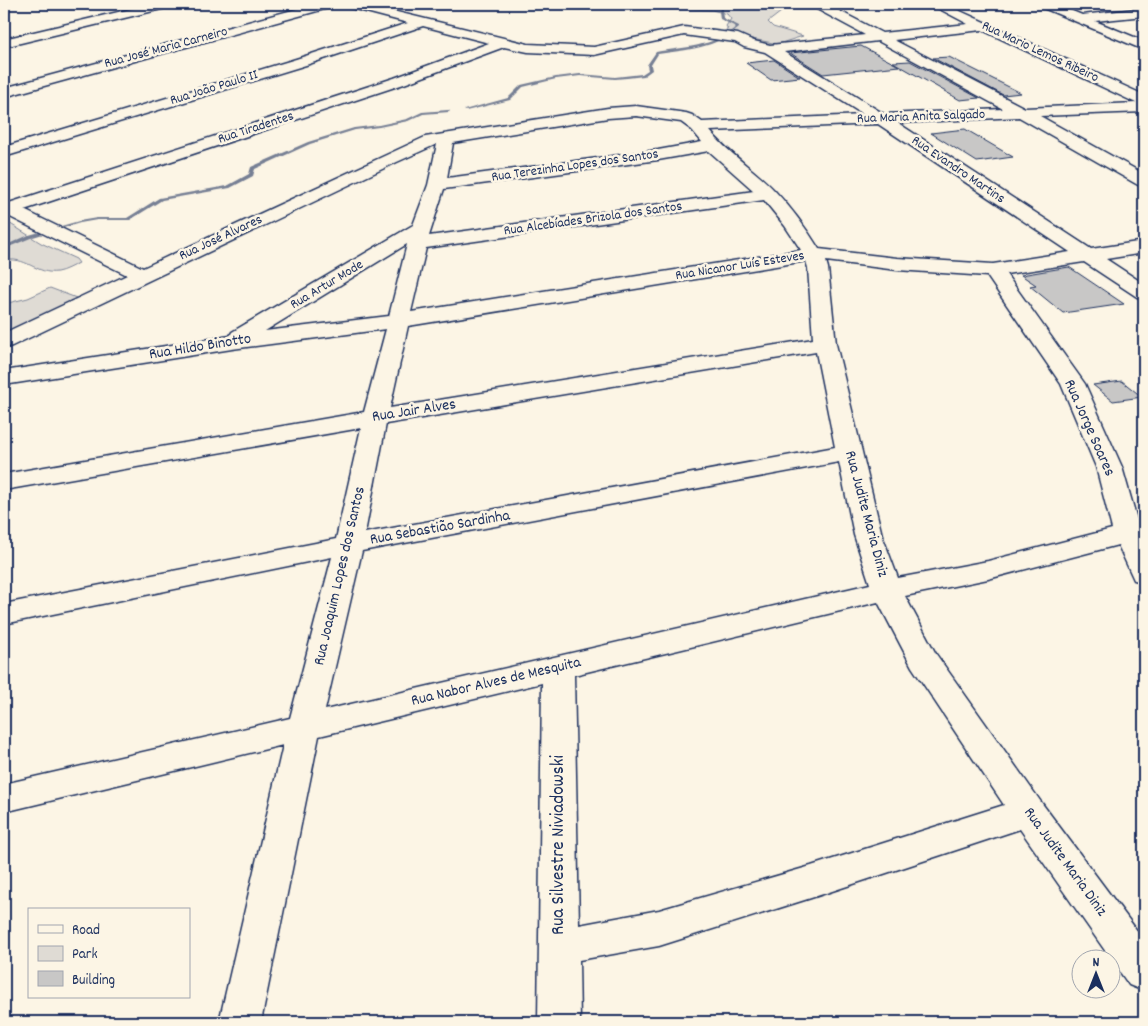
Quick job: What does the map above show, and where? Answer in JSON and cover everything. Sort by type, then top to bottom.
[{"type":"street","points":[[4,43],[166,4]]},
{"type":"street","name":"Rua José Maria Carneiro","points":[[4,93],[328,4]]},
{"type":"street","points":[[351,4],[503,43],[594,51],[652,36],[684,31],[738,38],[749,44],[770,49],[984,26]]},
{"type":"street","points":[[817,4],[1024,113],[1144,181]]},
{"type":"street","name":"Rua Mario Lemos Ribeiro","points":[[936,4],[1144,101]]},
{"type":"street","points":[[1045,4],[1141,43]]},
{"type":"street","points":[[1080,19],[1144,12]]},
{"type":"street","name":"Rua João Paulo II","points":[[4,152],[301,62],[423,22]]},
{"type":"street","name":"Rua Tiradentes","points":[[6,208],[399,81],[503,43]]},
{"type":"street","name":"Rua Evandro Martins","points":[[770,49],[880,118],[1144,293]]},
{"type":"street","name":"Rua Maria Anita Salgado","points":[[705,136],[880,118],[1144,107]]},
{"type":"street","name":"Rua José Alvares","points":[[4,341],[431,140],[608,113],[636,111],[660,113]]},
{"type":"street","name":"Rua Judite Maria Diniz","points":[[660,113],[686,118],[768,194],[793,223],[813,254],[818,268],[825,344],[868,535],[887,590],[923,658],[1028,812],[1144,972]]},
{"type":"street","name":"Rua Terezinha Lopes dos Santos","points":[[436,184],[658,155],[705,136]]},
{"type":"street","name":"Rua Joaquim Lopes dos Santos","points":[[240,1022],[304,728],[349,545],[375,418],[420,235],[436,184],[442,139]]},
{"type":"street","name":"Rua Alcebíades Brizola dos Santos","points":[[420,235],[768,194]]},
{"type":"street","points":[[6,208],[142,275]]},
{"type":"street","name":"Rua Artur Mode","points":[[232,342],[420,235]]},
{"type":"street","name":"Rua Nicanor Luís Esteves","points":[[398,321],[813,254],[897,264],[993,270],[1144,247]]},
{"type":"street","name":"Rua Jorge Soares","points":[[993,270],[1072,384],[1136,532],[1144,573]]},
{"type":"street","name":"Rua Hildo Binotto","points":[[4,378],[232,342],[398,321]]},
{"type":"street","name":"Rua Jair Alves","points":[[4,482],[375,418],[825,344]]},
{"type":"street","name":"Rua Sebastião Sardinha","points":[[4,614],[349,545],[849,452]]},
{"type":"street","name":"Rua Nabor Alves de Mesquita","points":[[8,804],[304,728],[887,590],[988,570],[1076,549],[1136,532]]},
{"type":"street","name":"Rua Silvestre Niviadowski","points":[[558,667],[560,946],[558,1022]]},
{"type":"street","points":[[560,946],[659,928],[811,882],[1028,812]]},
{"type":"green space","points":[[571,4],[783,4],[781,12],[768,22],[773,27],[803,36],[778,44],[721,33],[728,29],[726,26],[731,19],[727,14],[712,10]]},
{"type":"green space","points":[[4,220],[41,243],[76,259],[79,263],[62,271],[50,272],[18,261],[4,261]]},
{"type":"green space","points":[[50,288],[79,299],[4,336],[4,304],[28,298]]},
{"type":"building","points":[[861,46],[899,66],[823,74],[790,53]]},
{"type":"building","points":[[949,57],[1021,93],[1003,95],[933,58]]},
{"type":"building","points":[[774,60],[800,77],[771,80],[746,63]]},
{"type":"building","points":[[910,61],[979,98],[960,100],[893,62]]},
{"type":"building","points":[[965,129],[1013,157],[977,162],[931,133]]},
{"type":"building","points":[[1069,267],[1124,304],[1063,313],[1030,286],[1036,285],[1021,275]]},
{"type":"building","points":[[1122,381],[1142,397],[1113,401],[1093,385]]},
{"type":"waterway","points":[[466,110],[509,99],[522,86],[556,78],[580,75],[615,78],[643,75],[650,70],[649,65],[657,53],[689,49],[711,43],[730,34],[738,27],[722,19],[720,11],[724,4]]},
{"type":"waterway","points":[[4,248],[31,236],[79,222],[97,219],[128,219],[161,199],[228,187],[251,175],[253,168],[309,143],[355,129],[408,120],[422,113],[448,111]]}]
